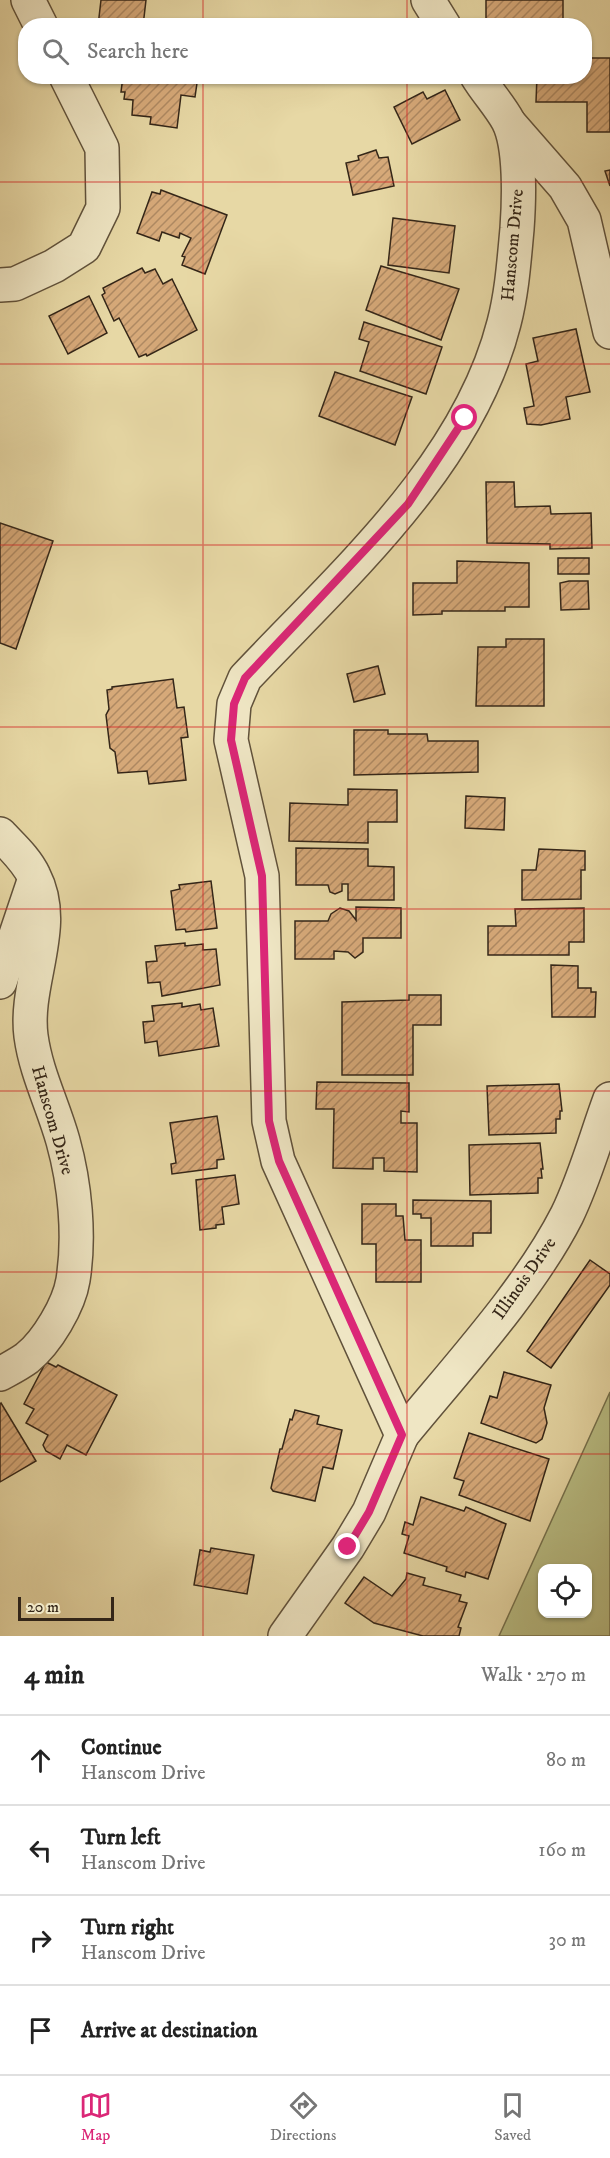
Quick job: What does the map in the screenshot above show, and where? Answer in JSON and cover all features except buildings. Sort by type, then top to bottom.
[{"type":"street","points":[[28,0],[37,18]]},
{"type":"street","points":[[428,0],[439,18]]},
{"type":"street","points":[[0,285],[15,284],[54,266],[84,247],[103,208],[102,148],[70,84]]},
{"type":"street","name":"Hanscom Drive","points":[[402,1435],[279,1161],[269,1121],[262,876],[231,740],[234,704],[245,678],[408,504],[465,418],[503,325],[513,277],[519,172],[509,122],[483,84]]},
{"type":"street","points":[[509,122],[565,187],[584,220],[610,332]]},
{"type":"street","points":[[0,834],[23,858],[35,876],[0,982]]},
{"type":"street","name":"Hanscom Drive","points":[[0,1374],[27,1358],[43,1339],[64,1304],[73,1282],[75,1254],[71,1178],[63,1140],[37,1065],[31,1035],[31,1002],[43,935],[43,904],[35,876]]},
{"type":"street","name":"Illinois Drive","points":[[402,1435],[489,1328],[533,1269],[567,1215],[610,1099]]},
{"type":"street","points":[[285,1636],[348,1547],[369,1512],[402,1435]]},
{"type":"green space","points":[[610,1392],[610,1636],[499,1636]]},
{"type":"route","points":[[348,1547],[369,1512],[402,1435],[279,1161],[269,1121],[265,909],[262,876],[231,740],[234,704],[245,678],[408,504],[465,418]]}]
